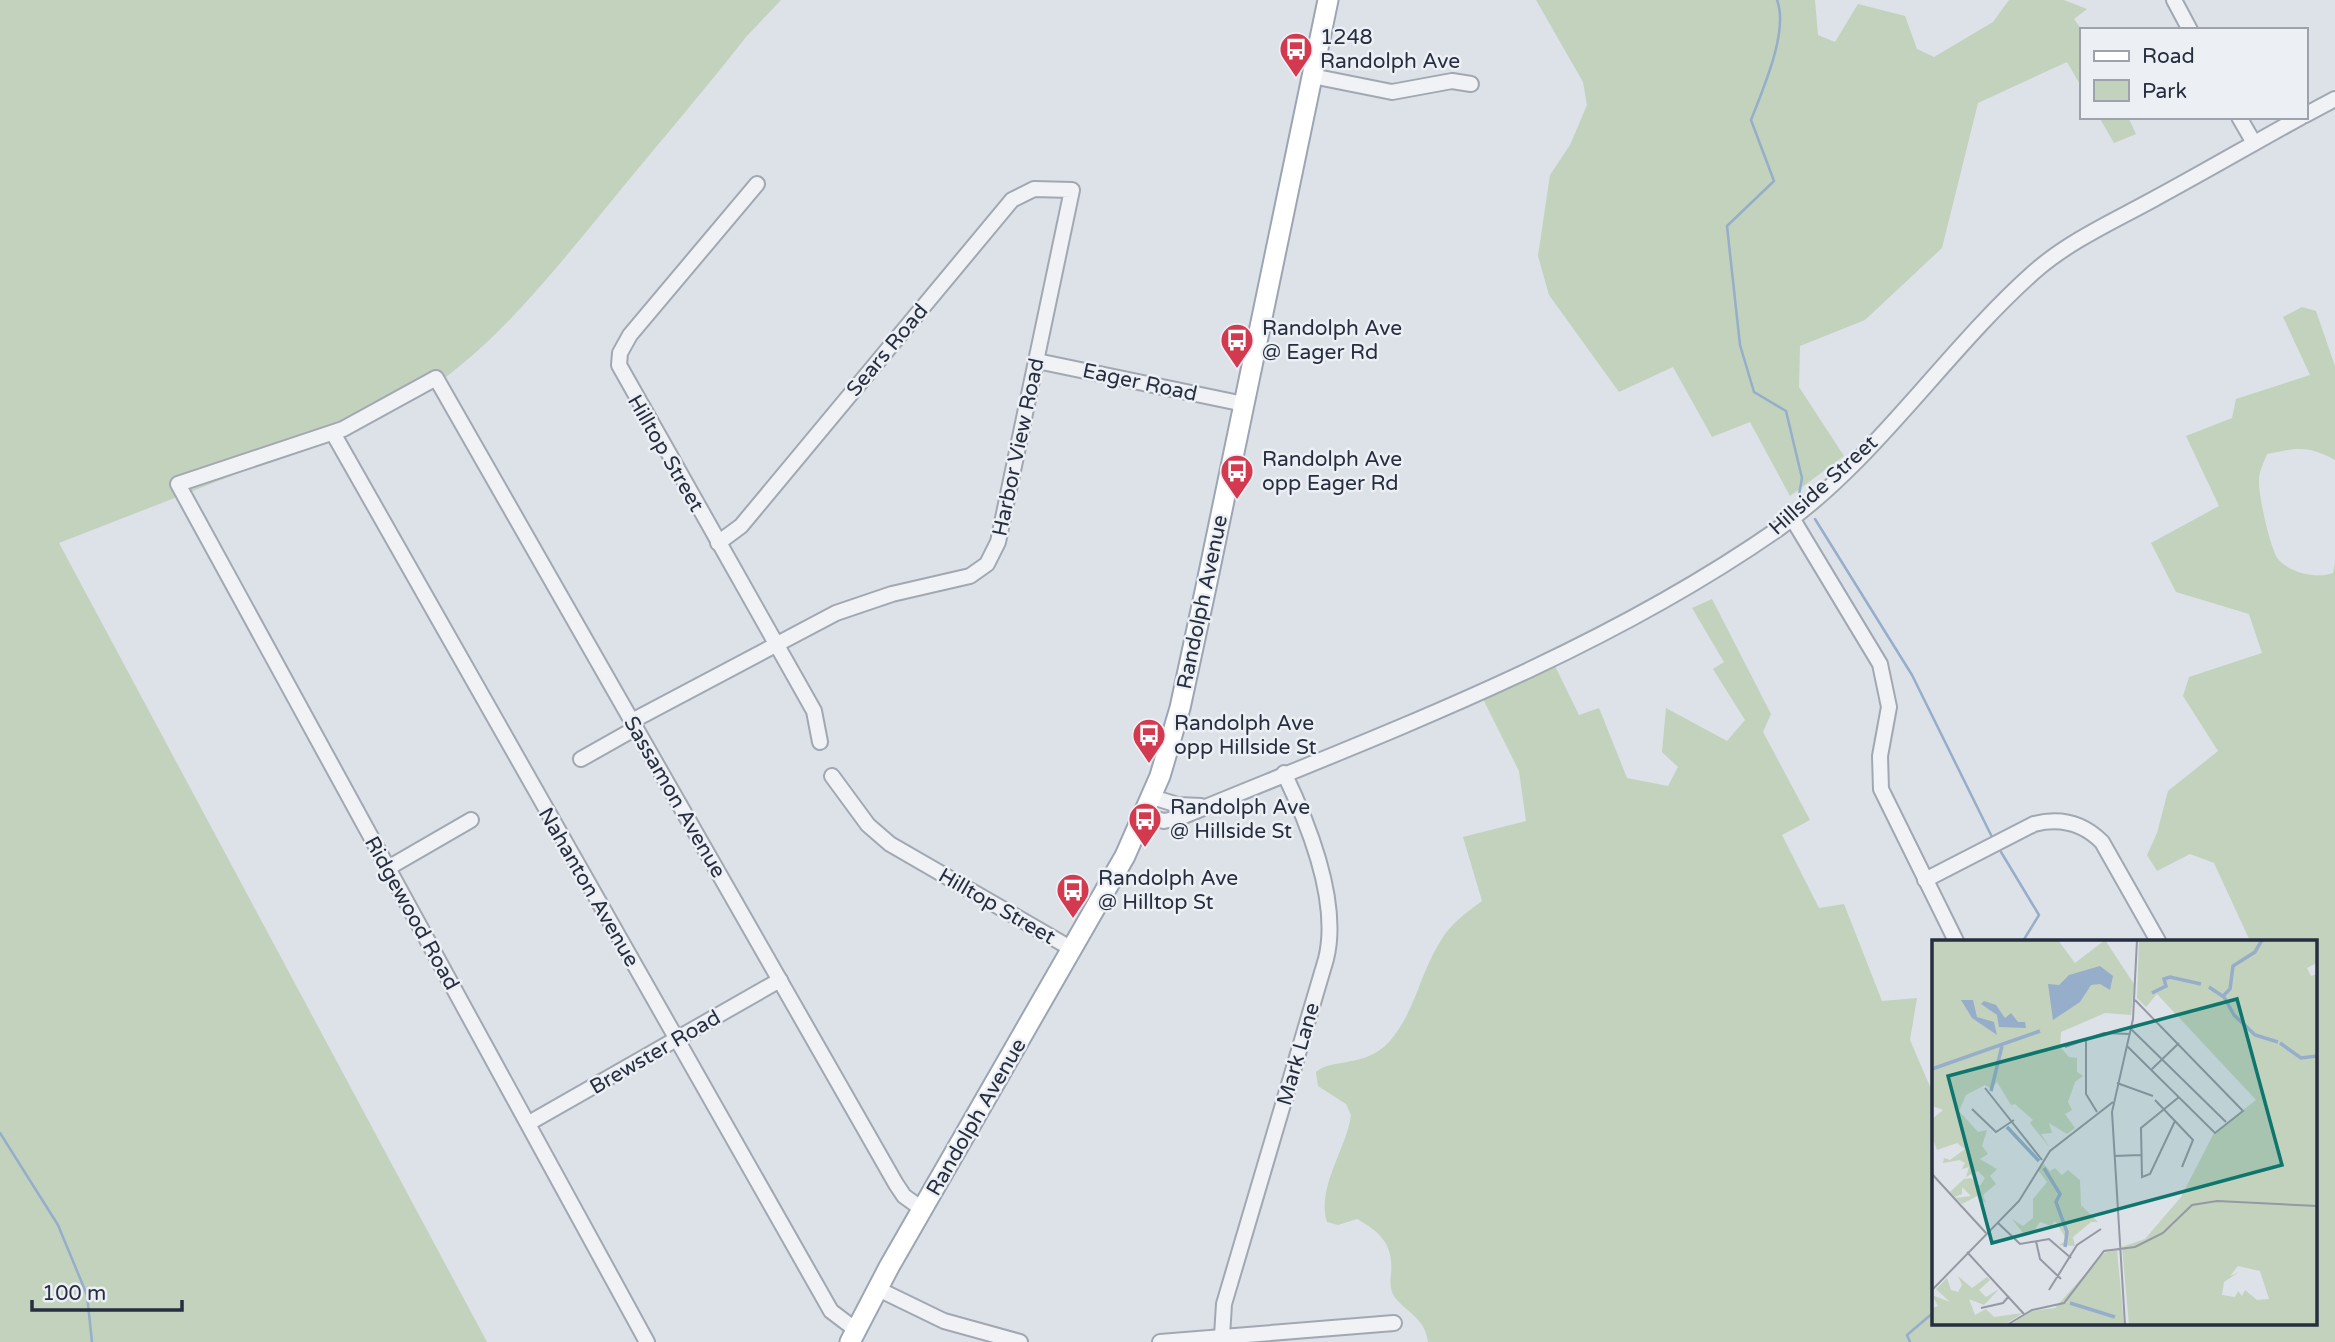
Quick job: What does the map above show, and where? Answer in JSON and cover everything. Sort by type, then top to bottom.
[{"type":"main road","name":"Randolph Avenue","points":[[853,1336],[922,1209],[1072,949],[1152,797],[1180,708],[1328,0]]},
{"type":"street","points":[[2174,0],[2189,28]]},
{"type":"street","points":[[1312,76],[1392,92],[1452,81],[1471,84]]},
{"type":"street","name":"Hillside Street","points":[[2307,114],[2335,99]]},
{"type":"street","points":[[2240,119],[2254,143]]},
{"type":"street","name":"Hillside Street","points":[[1144,816],[1171,820],[1212,804],[1553,658],[1654,606],[1792,518],[1850,465],[2041,267],[2087,236],[2298,119]]},
{"type":"street","name":"Hilltop Street","points":[[757,184],[630,335],[619,359],[624,378],[814,711],[820,742]]},
{"type":"street","name":"Sears Road","points":[[718,543],[741,526],[1012,200],[1034,189],[1072,190]]},
{"type":"street","name":"Harbor View Road","points":[[581,759],[634,724],[775,644],[858,604],[965,578],[987,564],[998,542],[1072,190]]},
{"type":"street","name":"Eager Road","points":[[1037,361],[1244,404]]},
{"type":"street","name":"Sassamon Avenue","points":[[333,433],[436,378],[900,1191],[922,1209]]},
{"type":"street","name":"Ridgewood Road","points":[[333,433],[178,484],[647,1342]]},
{"type":"street","name":"Nahanton Avenue","points":[[333,433],[831,1311],[853,1336]]},
{"type":"street","points":[[1792,518],[1871,645],[1884,673],[1889,707],[1880,756],[1881,789],[1955,940]]},
{"type":"street","name":"Mark Lane","points":[[1222,1336],[1223,1304],[1330,940],[1329,898],[1284,773]]},
{"type":"street","name":"Hilltop Street","points":[[832,776],[868,824],[890,844],[1072,949]]},
{"type":"street","name":"Hillside Street","points":[[1152,797],[1183,806],[1212,804]]},
{"type":"street","points":[[388,868],[471,820]]},
{"type":"street","points":[[1925,880],[2034,824],[2047,820],[2072,822],[2094,833],[2102,842],[2157,940]]},
{"type":"street","name":"Brewster Road","points":[[529,1124],[780,980]]},
{"type":"street","points":[[878,1289],[944,1321],[1020,1342]]},
{"type":"street","points":[[1160,1342],[1394,1323]]},
{"type":"green space","points":[[0,0],[781,0],[746,37],[536,291],[480,349],[449,375],[380,418],[59,543],[487,1342],[0,1342]]},
{"type":"green space","points":[[1536,0],[1815,0],[1818,35],[1835,42],[1858,4],[1905,16],[1917,49],[1934,57],[1993,22],[2009,0],[2064,0],[2087,9],[2074,19],[2081,28],[2080,84],[2067,62],[1978,103],[1942,248],[1865,320],[1800,346],[1799,387],[1844,456],[1790,496],[1750,422],[1712,437],[1673,367],[1619,392],[1549,295],[1538,256],[1550,175],[1570,145],[1587,105],[1583,82]]},
{"type":"green space","points":[[2100,119],[2129,119],[2136,134],[2114,143]]},
{"type":"green space","points":[[2302,307],[2316,311],[2335,366],[2335,460],[2302,449],[2267,454],[2260,473],[2259,487],[2268,533],[2275,553],[2283,564],[2312,575],[2327,575],[2333,573],[2335,563],[2335,1342],[1428,1342],[1419,1321],[1393,1294],[1390,1255],[1379,1235],[1357,1219],[1338,1225],[1327,1222],[1325,1209],[1329,1182],[1351,1115],[1346,1104],[1318,1086],[1316,1072],[1331,1065],[1370,1056],[1389,1042],[1405,1019],[1433,954],[1444,936],[1459,919],[1482,901],[1463,837],[1526,821],[1519,771],[1483,699],[1555,666],[1579,715],[1599,708],[1627,778],[1668,786],[1678,767],[1662,752],[1666,708],[1727,741],[1745,720],[1713,669],[1724,662],[1692,608],[1712,599],[1771,714],[1763,732],[1810,820],[1782,835],[1819,908],[1844,904],[1882,1001],[1917,998],[1910,1040],[1932,1091],[1932,1324],[2318,1324],[2318,940],[2250,940],[2214,863],[2190,854],[2157,871],[2147,855],[2157,833],[2168,791],[2218,751],[2183,696],[2189,677],[2262,653],[2249,614],[2176,592],[2151,543],[2219,506],[2186,436],[2232,418],[2236,399],[2310,375],[2283,317]]},
{"type":"waterway","points":[[1777,0],[1780,13],[1777,43],[1768,77],[1751,120],[1774,181],[1727,226],[1740,345],[1754,392],[1786,411],[1802,478],[1799,495]]},
{"type":"waterway","points":[[1815,519],[1912,675],[1992,837]]},
{"type":"waterway","points":[[2001,852],[2039,915],[2024,940]]},
{"type":"waterway","points":[[0,1133],[58,1225],[87,1295],[92,1342]]},
{"type":"waterway","points":[[1910,1342],[1907,1335],[1932,1314]]},
{"type":"place","name":"1248 Randolph Ave","points":[[1296,79]]},
{"type":"place","name":"Randolph Ave @ Eager Rd","points":[[1237,370]]},
{"type":"place","name":"Randolph Ave opp Eager Rd","points":[[1237,501]]},
{"type":"place","name":"Randolph Ave opp Hillside St","points":[[1149,765]]},
{"type":"place","name":"Randolph Ave @ Hillside St","points":[[1145,849]]},
{"type":"place","name":"Randolph Ave @ Hilltop St","points":[[1073,920]]}]
